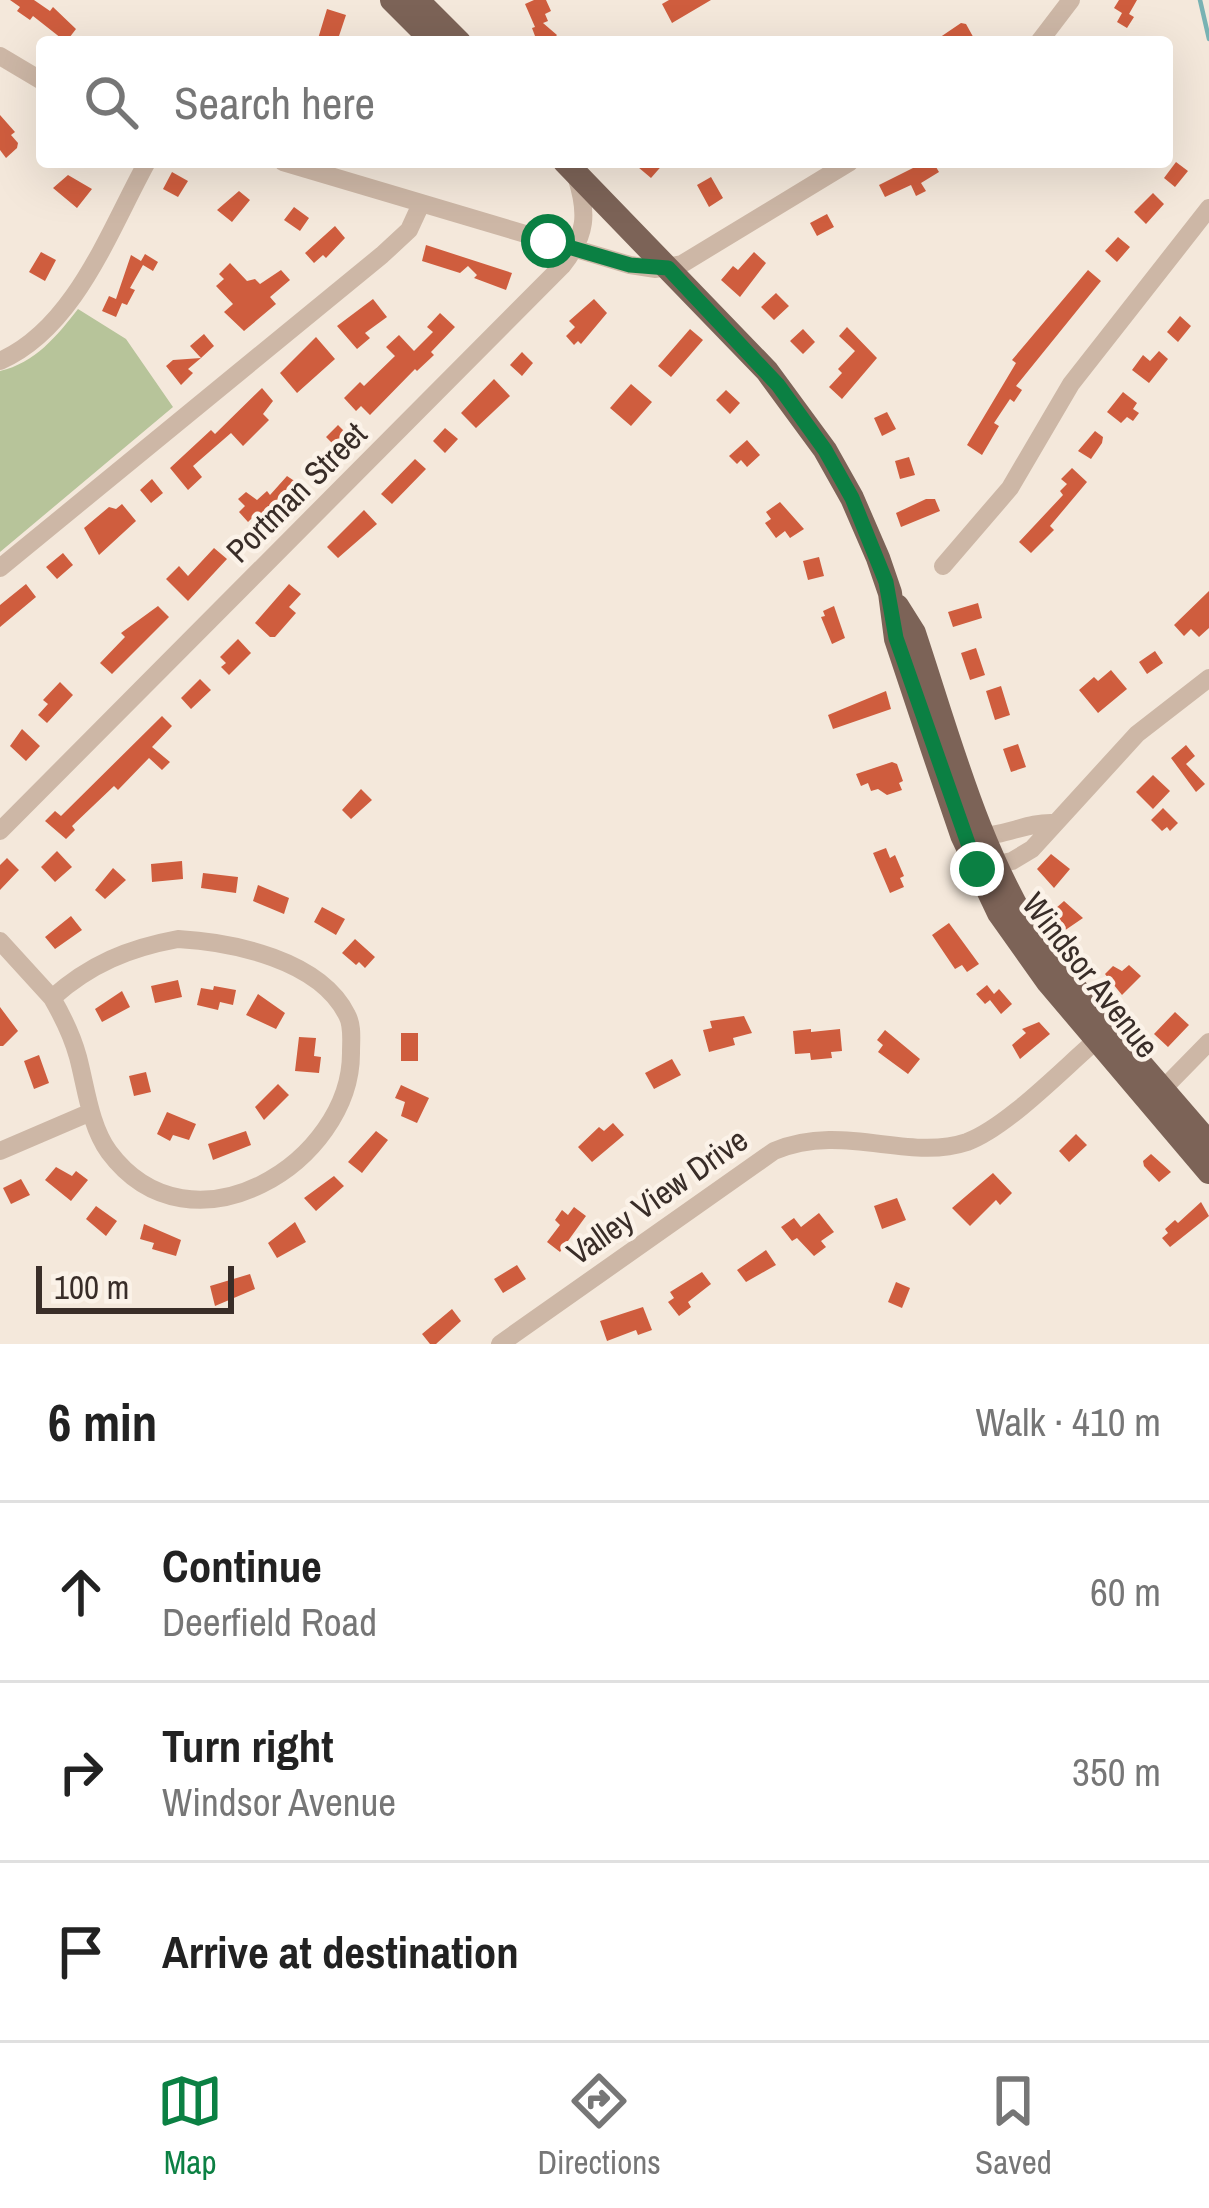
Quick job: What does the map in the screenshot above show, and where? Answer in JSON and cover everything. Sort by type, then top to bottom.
[{"type":"main road","points":[[392,0],[428,36]]},
{"type":"main road","points":[[417,0],[452,36]]},
{"type":"main road","name":"Windsor Avenue","points":[[571,168],[746,348],[806,422],[852,498],[890,593],[896,638],[1023,951],[1104,1034],[1156,1096],[1209,1172]]},
{"type":"main road","name":"Windsor Avenue","points":[[1156,1096],[1209,1143]]},
{"type":"street","points":[[1044,36],[1071,0]]},
{"type":"street","points":[[0,56],[36,77]]},
{"type":"street","points":[[0,361],[40,337],[72,299],[144,168]]},
{"type":"street","points":[[303,168],[637,267],[668,268],[689,260],[840,168]]},
{"type":"street","points":[[570,168],[586,217],[575,249]]},
{"type":"street","points":[[0,568],[382,255],[409,230],[421,204]]},
{"type":"street","points":[[944,566],[1010,488],[1071,384],[1209,208]]},
{"type":"street","name":"Portman Street","points":[[0,832],[575,249]]},
{"type":"street","points":[[986,867],[1012,861],[1032,849],[1137,734],[1209,678]]},
{"type":"street","points":[[973,836],[1053,823]]},
{"type":"street","points":[[0,941],[52,998],[68,1026],[107,1150],[130,1174],[158,1192],[194,1203],[231,1198],[268,1182],[307,1150],[334,1114],[352,1078],[348,1016],[330,993],[284,962],[250,948],[178,939],[137,946],[104,960],[52,998]]},
{"type":"street","name":"Valley View Drive","points":[[500,1344],[774,1150],[824,1137],[944,1146],[965,1142],[1003,1119],[1104,1034]]},
{"type":"street","points":[[1156,1096],[1209,1042]]},
{"type":"street","points":[[0,1151],[92,1112]]},
{"type":"green space","points":[[78,309],[126,339],[173,407],[0,552],[0,371],[35,355]]},
{"type":"building","points":[[10,0],[34,0],[50,11],[53,7],[76,29],[71,36],[58,36],[33,16],[30,20],[17,11],[20,7]]},
{"type":"building","points":[[546,0],[551,11],[543,23],[556,36],[535,36],[525,4]]},
{"type":"building","points":[[711,0],[672,23],[662,4]]},
{"type":"building","points":[[1119,0],[1137,0],[1127,28],[1117,22],[1122,13],[1114,8]]},
{"type":"building","points":[[327,9],[346,15],[339,36],[319,36]]},
{"type":"building","points":[[961,23],[973,36],[942,36]]},
{"type":"building","points":[[0,115],[18,143],[6,158],[0,150]]},
{"type":"building","points":[[1176,162],[1188,171],[1175,187],[1164,178]]},
{"type":"building","points":[[639,168],[660,168],[651,178]]},
{"type":"building","points":[[913,168],[939,172],[921,183],[926,191],[916,196],[911,185],[885,197],[879,185]]},
{"type":"building","points":[[172,172],[188,181],[178,197],[163,189]]},
{"type":"building","points":[[68,175],[92,189],[77,208],[53,188]]},
{"type":"building","points":[[711,177],[723,198],[709,207],[697,185]]},
{"type":"building","points":[[239,191],[250,200],[232,222],[217,210]]},
{"type":"building","points":[[1153,193],[1164,204],[1146,224],[1134,212]]},
{"type":"building","points":[[294,207],[309,218],[300,231],[284,220]]},
{"type":"building","points":[[827,214],[834,227],[817,236],[810,223]]},
{"type":"building","points":[[335,226],[345,238],[326,258],[323,255],[314,263],[305,253]]},
{"type":"building","points":[[1118,237],[1130,247],[1117,262],[1105,251]]},
{"type":"building","points":[[426,245],[512,273],[506,290],[474,278],[477,275],[468,266],[460,273],[422,261]]},
{"type":"building","points":[[41,252],[56,260],[45,281],[29,272]]},
{"type":"building","points":[[754,252],[766,263],[740,297],[721,280]]},
{"type":"building","points":[[145,254],[158,262],[153,271],[143,265],[130,288],[135,290],[116,317],[102,311],[109,296],[116,299],[131,255],[141,261]]},
{"type":"building","points":[[230,263],[247,281],[255,279],[260,284],[281,270],[290,280],[270,297],[276,304],[244,331],[224,312],[233,304],[216,286],[224,279],[219,274]]},
{"type":"building","points":[[1088,270],[1101,281],[1016,386],[1022,390],[994,423],[999,426],[982,455],[967,445],[1016,363],[1012,360]]},
{"type":"building","points":[[776,293],[789,306],[774,320],[761,307]]},
{"type":"building","points":[[373,299],[387,317],[365,333],[370,338],[357,349],[337,326]]},
{"type":"building","points":[[594,299],[607,313],[581,344],[574,345],[566,336],[575,327],[569,321]]},
{"type":"building","points":[[440,313],[455,327],[431,352],[434,355],[370,415],[361,406],[356,411],[344,398],[395,356],[386,347],[399,335],[414,351],[433,332],[427,327]]},
{"type":"building","points":[[1180,316],[1191,326],[1178,342],[1167,332]]},
{"type":"building","points":[[847,327],[877,358],[842,399],[829,387],[855,351],[839,336]]},
{"type":"building","points":[[690,329],[703,340],[671,377],[658,366]]},
{"type":"building","points":[[803,329],[815,342],[803,354],[790,341]]},
{"type":"building","points":[[204,334],[214,346],[201,358],[190,346]]},
{"type":"building","points":[[316,337],[335,359],[297,393],[280,373]]},
{"type":"building","points":[[1159,351],[1168,359],[1149,383],[1132,370],[1143,355],[1150,361]]},
{"type":"building","points":[[522,352],[533,363],[522,376],[510,365]]},
{"type":"building","points":[[201,358],[188,369],[193,373],[181,385],[166,366],[173,360]]},
{"type":"building","points":[[494,379],[510,396],[476,428],[461,413]]},
{"type":"building","points":[[631,384],[652,402],[631,426],[610,408]]},
{"type":"building","points":[[262,388],[273,401],[263,414],[269,420],[243,446],[231,433],[193,466],[202,477],[188,490],[170,468],[211,430],[215,434]]},
{"type":"building","points":[[726,390],[740,403],[730,414],[716,400]]},
{"type":"building","points":[[1123,392],[1137,403],[1133,409],[1139,413],[1133,421],[1127,417],[1121,423],[1107,412]]},
{"type":"building","points":[[887,412],[896,429],[882,436],[874,418]]},
{"type":"building","points":[[338,425],[351,438],[339,450],[326,437]]},
{"type":"building","points":[[445,428],[458,439],[445,453],[433,441]]},
{"type":"building","points":[[1095,431],[1103,437],[1091,459],[1078,451]]},
{"type":"building","points":[[747,440],[760,455],[747,467],[729,456]]},
{"type":"building","points":[[909,457],[915,475],[900,479],[895,461]]},
{"type":"building","points":[[415,459],[426,469],[392,504],[381,494]]},
{"type":"building","points":[[1072,468],[1087,482],[1050,526],[1054,530],[1031,553],[1019,542],[1063,495],[1060,491],[1067,484],[1061,479]]},
{"type":"building","points":[[287,476],[302,486],[261,524],[254,516],[248,522],[239,512],[245,506],[238,499],[246,492],[257,500],[267,491],[270,495]]},
{"type":"building","points":[[152,479],[163,493],[151,503],[140,490]]},
{"type":"building","points":[[935,499],[940,511],[901,527],[896,513]]},
{"type":"building","points":[[780,502],[804,529],[790,538],[785,531],[776,538],[765,523],[771,519],[766,512]]},
{"type":"building","points":[[122,504],[136,521],[99,555],[84,528],[109,507]]},
{"type":"building","points":[[364,510],[377,524],[338,558],[327,547]]},
{"type":"building","points":[[214,548],[227,559],[188,601],[166,579],[179,566],[188,576]]},
{"type":"building","points":[[63,553],[73,565],[57,579],[46,567]]},
{"type":"building","points":[[819,557],[824,576],[808,580],[803,561]]},
{"type":"building","points":[[26,584],[36,597],[0,627],[0,605]]},
{"type":"building","points":[[289,584],[301,594],[289,607],[296,613],[270,637],[255,623]]},
{"type":"building","points":[[1209,591],[1209,628],[1199,637],[1191,629],[1184,636],[1174,625]]},
{"type":"building","points":[[978,603],[982,618],[953,627],[948,612]]},
{"type":"building","points":[[158,606],[169,617],[112,674],[100,663],[125,637],[121,633]]},
{"type":"building","points":[[834,606],[845,638],[832,644],[821,617]]},
{"type":"building","points":[[238,639],[251,653],[229,675],[220,657]]},
{"type":"building","points":[[976,648],[985,675],[970,680],[961,653]]},
{"type":"building","points":[[1155,651],[1163,663],[1147,674],[1139,662]]},
{"type":"building","points":[[1111,670],[1127,689],[1098,713],[1079,690]]},
{"type":"building","points":[[200,679],[211,690],[191,709],[181,698]]},
{"type":"building","points":[[60,682],[73,695],[47,723],[38,715],[48,704],[43,700]]},
{"type":"building","points":[[1001,686],[1010,715],[995,720],[986,691]]},
{"type":"building","points":[[886,691],[891,709],[833,729],[828,715]]},
{"type":"building","points":[[162,716],[172,726],[152,747],[170,762],[162,770],[149,758],[72,826],[75,830],[66,839],[45,821],[55,811],[61,816]]},
{"type":"building","points":[[22,729],[40,746],[26,761],[10,746]]},
{"type":"building","points":[[1018,744],[1026,767],[1011,772],[1003,749]]},
{"type":"building","points":[[1186,745],[1195,756],[1186,764],[1205,784],[1196,792],[1171,758]]},
{"type":"building","points":[[897,764],[902,790],[887,795],[878,789],[871,791],[868,783],[861,786],[856,774]]},
{"type":"building","points":[[1153,775],[1170,791],[1153,809],[1136,792]]},
{"type":"building","points":[[361,789],[372,800],[351,819],[342,810]]},
{"type":"building","points":[[1163,808],[1178,823],[1170,831],[1167,827],[1162,831],[1151,820]]},
{"type":"building","points":[[886,848],[890,858],[895,855],[904,876],[900,878],[904,887],[890,893],[873,853]]},
{"type":"building","points":[[57,851],[72,867],[55,882],[41,867]]},
{"type":"building","points":[[1051,854],[1070,869],[1054,888],[1037,869]]},
{"type":"building","points":[[7,858],[19,870],[0,890],[0,865]]},
{"type":"building","points":[[182,861],[183,879],[152,882],[151,864]]},
{"type":"building","points":[[113,868],[126,880],[105,899],[95,890]]},
{"type":"building","points":[[203,873],[238,877],[236,893],[201,888]]},
{"type":"building","points":[[258,885],[289,898],[284,914],[253,901]]},
{"type":"building","points":[[1064,901],[1083,918],[1061,933],[1046,917]]},
{"type":"building","points":[[322,907],[345,919],[336,935],[314,922]]},
{"type":"building","points":[[71,916],[82,930],[55,949],[45,937]]},
{"type":"building","points":[[949,923],[979,964],[967,972],[962,965],[955,969],[932,935]]},
{"type":"building","points":[[355,939],[375,957],[365,968],[342,953]]},
{"type":"building","points":[[1129,965],[1141,976],[1122,995],[1105,974],[1113,966],[1122,971]]},
{"type":"building","points":[[178,980],[182,997],[155,1003],[151,986]]},
{"type":"building","points":[[987,985],[994,994],[999,989],[1012,1004],[1001,1014],[990,1000],[985,1004],[976,994]]},
{"type":"building","points":[[214,986],[236,990],[233,1005],[220,1002],[218,1010],[197,1005],[201,988],[213,990]]},
{"type":"building","points":[[122,991],[130,1007],[102,1022],[95,1009]]},
{"type":"building","points":[[258,994],[285,1013],[276,1029],[246,1015]]},
{"type":"building","points":[[0,1007],[18,1031],[3,1046],[0,1046]]},
{"type":"building","points":[[1175,1012],[1189,1025],[1168,1047],[1154,1034]]},
{"type":"building","points":[[744,1016],[752,1033],[733,1038],[735,1045],[709,1052],[703,1030],[712,1028],[710,1021]]},
{"type":"building","points":[[1039,1022],[1050,1034],[1020,1059],[1012,1045],[1026,1033],[1022,1029]]},
{"type":"building","points":[[840,1029],[842,1051],[831,1052],[832,1058],[811,1060],[810,1053],[795,1054],[793,1031]]},
{"type":"building","points":[[885,1030],[920,1059],[908,1074],[878,1052],[883,1045],[877,1040]]},
{"type":"building","points":[[401,1033],[418,1033],[418,1061],[401,1061]]},
{"type":"building","points":[[299,1037],[316,1038],[319,1073],[295,1071]]},
{"type":"building","points":[[39,1055],[49,1083],[34,1089],[24,1061]]},
{"type":"building","points":[[672,1059],[681,1075],[654,1089],[645,1073]]},
{"type":"building","points":[[146,1072],[151,1092],[134,1096],[129,1076]]},
{"type":"building","points":[[278,1084],[289,1095],[264,1120],[255,1107]]},
{"type":"building","points":[[401,1085],[429,1098],[417,1123],[401,1116],[405,1102],[395,1098]]},
{"type":"building","points":[[167,1112],[196,1124],[189,1140],[173,1135],[170,1141],[157,1134]]},
{"type":"building","points":[[613,1123],[624,1135],[592,1162],[578,1147],[599,1127],[604,1131]]},
{"type":"building","points":[[246,1131],[251,1145],[213,1160],[208,1144]]},
{"type":"building","points":[[376,1131],[388,1140],[362,1173],[348,1162]]},
{"type":"building","points":[[1076,1134],[1087,1145],[1069,1162],[1059,1151]]},
{"type":"building","points":[[1151,1154],[1171,1172],[1159,1182],[1144,1166]]},
{"type":"building","points":[[56,1167],[72,1176],[76,1171],[88,1180],[71,1201],[45,1180]]},
{"type":"building","points":[[993,1173],[1012,1193],[1000,1205],[996,1200],[970,1226],[952,1208]]},
{"type":"building","points":[[334,1176],[344,1186],[316,1211],[304,1198]]},
{"type":"building","points":[[21,1179],[30,1195],[11,1204],[3,1188]]},
{"type":"building","points":[[897,1198],[906,1220],[882,1229],[874,1206]]},
{"type":"building","points":[[1201,1202],[1209,1216],[1170,1247],[1162,1238],[1168,1233],[1165,1229]]},
{"type":"building","points":[[96,1206],[117,1221],[106,1236],[86,1219]]},
{"type":"building","points":[[574,1207],[586,1216],[560,1252],[547,1242],[560,1225],[555,1220],[562,1210],[568,1215]]},
{"type":"building","points":[[819,1213],[834,1232],[821,1241],[826,1247],[814,1256],[781,1227],[794,1218],[801,1227]]},
{"type":"building","points":[[295,1222],[306,1242],[277,1258],[268,1243]]},
{"type":"building","points":[[144,1224],[181,1240],[176,1256],[152,1249],[154,1243],[140,1239]]},
{"type":"building","points":[[766,1250],[776,1265],[746,1282],[737,1270]]},
{"type":"building","points":[[517,1265],[526,1279],[503,1293],[494,1279]]},
{"type":"building","points":[[702,1272],[711,1284],[679,1316],[668,1302],[674,1298],[670,1292]]},
{"type":"building","points":[[250,1274],[255,1289],[215,1306],[210,1286]]},
{"type":"building","points":[[896,1282],[910,1288],[902,1308],[888,1302]]},
{"type":"building","points":[[643,1307],[652,1330],[638,1335],[636,1330],[607,1341],[600,1321]]},
{"type":"building","points":[[452,1309],[461,1321],[430,1344],[422,1334]]},
{"type":"waterway","points":[[1200,0],[1209,39]]},
{"type":"route","points":[[548,241],[630,265],[668,268],[746,348],[806,422],[852,498],[878,558],[890,593],[896,638],[977,869]]}]
